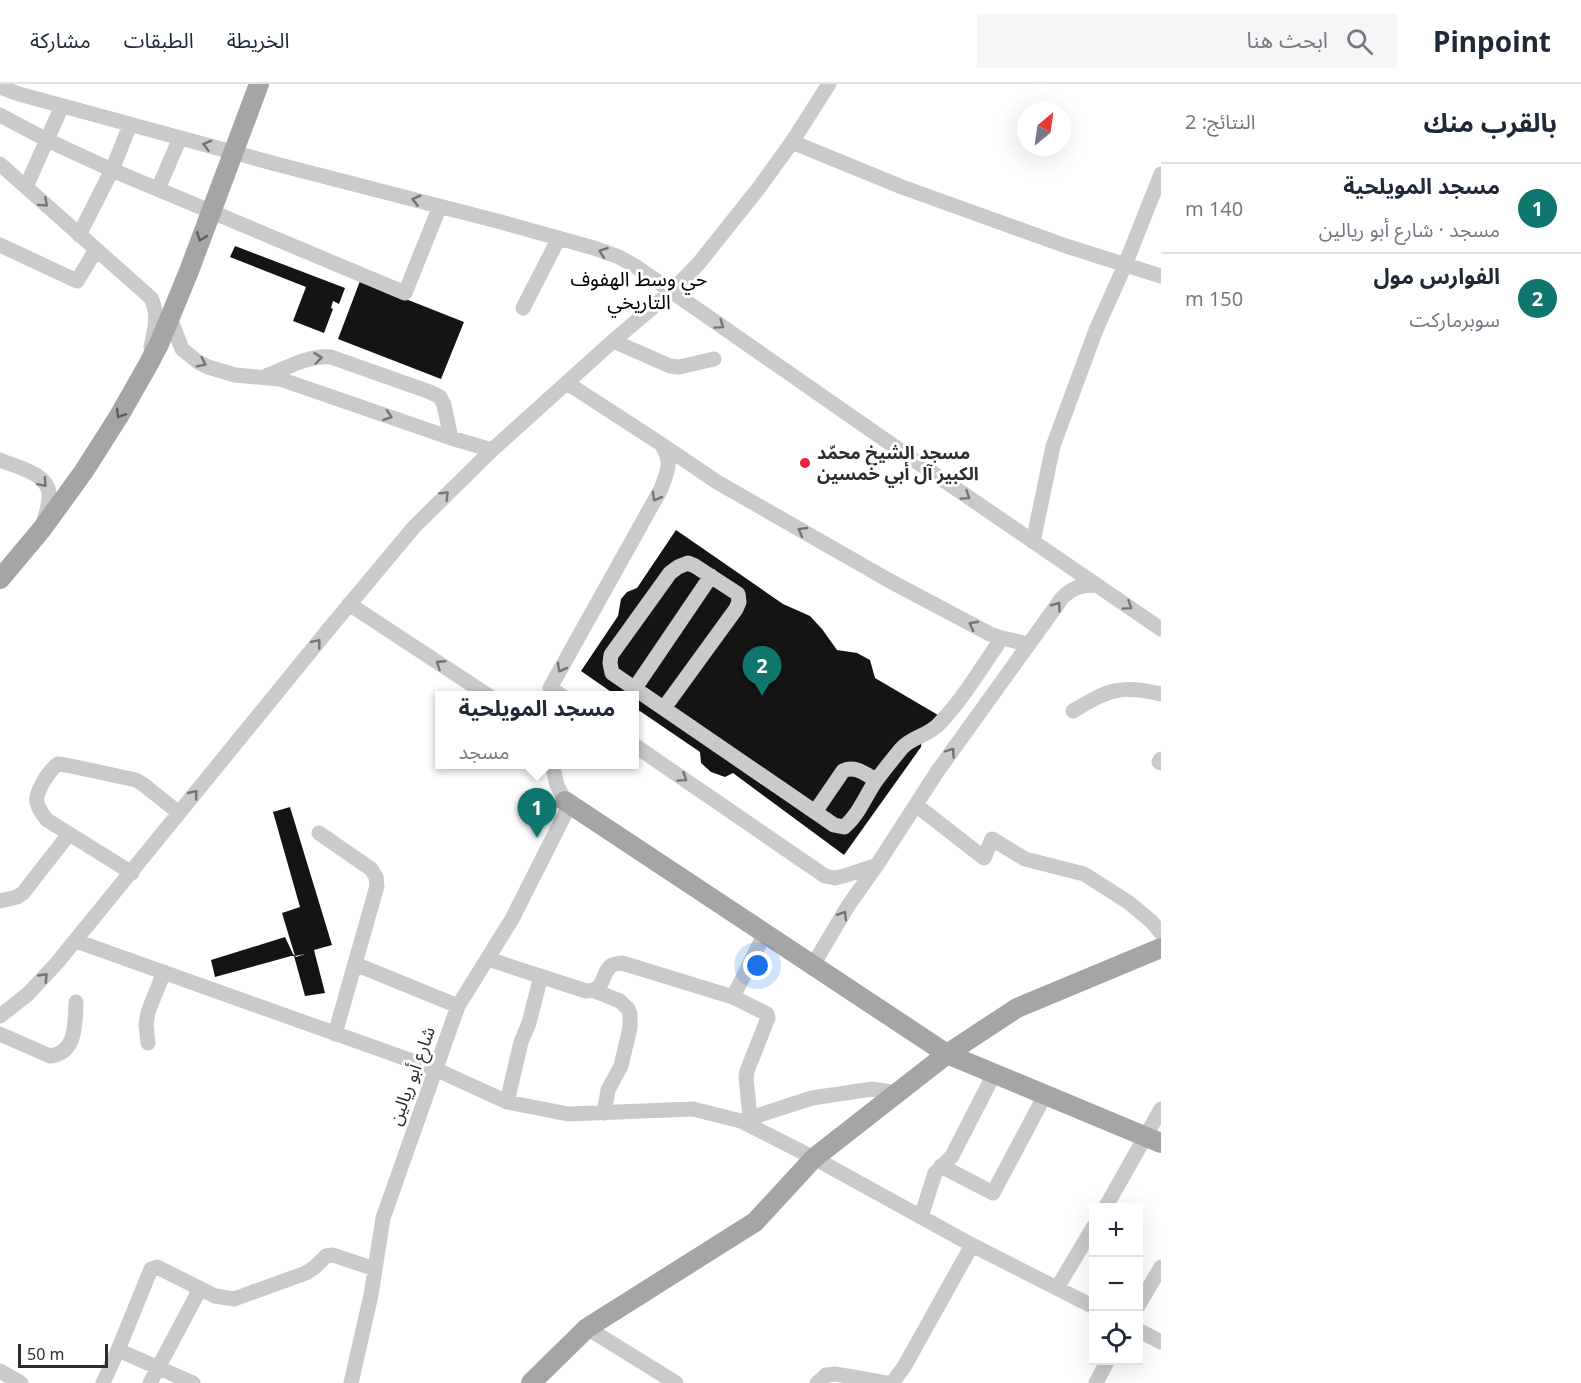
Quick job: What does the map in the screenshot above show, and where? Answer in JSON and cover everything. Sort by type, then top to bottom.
[{"type":"main road","points":[[0,579],[42,529],[84,471],[148,365],[170,318],[259,84]]},
{"type":"main road","points":[[568,802],[947,1054],[1154,1140]]},
{"type":"main road","points":[[531,1383],[587,1328],[755,1222],[814,1158],[947,1054],[1017,1008],[1161,948]]},
{"type":"street","points":[[1,1014],[28,994],[76,941],[414,527],[492,450],[672,291],[699,263],[758,189],[792,142],[829,84]]},
{"type":"street","points":[[0,106],[13,89],[62,106],[130,125],[559,238],[619,258],[672,291],[1161,629]]},
{"type":"street","points":[[26,187],[62,106]]},
{"type":"street","points":[[0,115],[112,170],[405,293],[440,206]]},
{"type":"street","points":[[79,235],[112,170],[130,125]]},
{"type":"street","points":[[158,189],[180,138]]},
{"type":"street","points":[[792,142],[902,187],[1066,246],[1161,276]]},
{"type":"street","points":[[0,164],[151,298],[155,307],[156,325],[148,365]]},
{"type":"street","points":[[1033,542],[1053,446],[1096,330],[1161,174]]},
{"type":"street","points":[[523,308],[559,238]]},
{"type":"street","points":[[0,245],[77,280],[96,250]]},
{"type":"street","points":[[170,318],[182,349],[198,362],[235,375],[280,379],[492,450]]},
{"type":"street","points":[[613,341],[669,366],[679,367],[714,359]]},
{"type":"street","points":[[263,377],[312,358],[331,357],[440,397],[451,438]]},
{"type":"street","points":[[567,383],[717,482],[870,570],[990,634],[1028,644]]},
{"type":"street","points":[[552,691],[660,489],[668,468],[669,456],[661,444]]},
{"type":"street","points":[[0,460],[29,472],[46,483],[50,491],[42,529]]},
{"type":"street","points":[[664,708],[739,602],[738,594],[688,563],[670,573],[611,655],[612,673],[834,825],[844,827],[851,821],[876,780],[909,742],[938,726],[1002,638]]},
{"type":"street","points":[[635,688],[711,576]]},
{"type":"street","points":[[813,965],[848,906],[944,763],[1028,644],[1070,590],[1085,585],[1097,585]]},
{"type":"street","points":[[349,604],[481,691]]},
{"type":"street","points":[[1073,711],[1095,697],[1113,690],[1128,688],[1161,693]]},
{"type":"street","points":[[639,748],[825,876],[835,878],[877,865]]},
{"type":"street","points":[[132,873],[47,820],[41,813],[37,804],[37,793],[52,768],[58,764],[136,780],[179,813]]},
{"type":"street","points":[[815,812],[843,771],[849,768],[856,769],[876,780]]},
{"type":"street","points":[[553,769],[557,785],[568,802]]},
{"type":"street","name":"شارع أبو ريالين","points":[[351,1383],[371,1295],[383,1218],[458,1006],[512,919],[568,802]]},
{"type":"street","points":[[916,805],[984,858],[992,839],[1025,859],[1084,874],[1128,902],[1151,921],[1161,933]]},
{"type":"street","points":[[319,833],[371,869],[376,877],[377,886],[335,1034]]},
{"type":"street","points":[[0,901],[23,893],[69,834]]},
{"type":"street","points":[[733,997],[765,933]]},
{"type":"street","points":[[76,941],[435,1069],[507,1102],[568,1114],[693,1109],[745,1119],[972,1245],[1089,1304]]},
{"type":"street","points":[[488,959],[586,991],[595,991],[620,1001],[628,1009],[630,1028],[621,1066],[608,1090],[604,1113]]},
{"type":"street","points":[[595,991],[601,985],[609,969],[613,965],[622,963],[733,997],[768,1014],[747,1071],[745,1119]]},
{"type":"street","points":[[355,964],[458,1006]]},
{"type":"street","points":[[148,1043],[146,1025],[148,1012],[164,972]]},
{"type":"street","points":[[507,1102],[521,1042],[529,1023],[542,976]]},
{"type":"street","points":[[0,1034],[50,1056],[57,1055],[70,1044],[75,1029],[76,1002]]},
{"type":"street","points":[[921,1217],[935,1173],[952,1156],[994,1074]]},
{"type":"street","points":[[745,1119],[813,1098],[872,1089],[897,1094]]},
{"type":"street","points":[[941,1166],[993,1192],[1045,1095]]},
{"type":"street","points":[[1109,1203],[1154,1140],[1161,1109]]},
{"type":"street","points":[[1057,1288],[1089,1234]]},
{"type":"street","points":[[892,1383],[904,1367],[972,1245]]},
{"type":"street","points":[[103,1383],[151,1269],[157,1267],[215,1296],[234,1299],[306,1274],[326,1256],[333,1255],[375,1269]]},
{"type":"street","points":[[1143,1298],[1161,1267]]},
{"type":"street","points":[[150,1383],[200,1289]]},
{"type":"street","points":[[587,1328],[676,1383]]},
{"type":"street","points":[[1143,1333],[1161,1342]]},
{"type":"street","points":[[118,1350],[193,1383]]},
{"type":"street","points":[[1096,1383],[1105,1365]]},
{"type":"street","points":[[0,1371],[21,1383]]},
{"type":"street","points":[[817,1383],[826,1375],[835,1374],[887,1383]]},
{"type":"building","points":[[235,246],[345,288],[339,304],[333,301],[331,308],[333,309],[324,333],[293,321],[306,287],[230,257]]},
{"type":"building","points":[[360,281],[464,322],[441,379],[338,339]]},
{"type":"building","points":[[676,530],[783,604],[810,616],[837,650],[857,653],[870,660],[875,678],[938,715],[923,731],[921,747],[844,855],[733,773],[725,777],[711,772],[701,763],[700,752],[639,710],[639,691],[610,691],[581,671],[618,616],[621,599],[627,592],[637,588]]},
{"type":"building","points":[[290,807],[332,945],[314,950],[325,993],[305,996],[294,956],[215,977],[211,960],[285,937],[295,956],[282,913],[300,907],[273,812]]},
{"type":"place","name":"مسجد الشيخ محمّد الكبير آل أبي خمسين","points":[[805,463]]},
{"type":"place","name":"الفوارس مول","points":[[762,696]]},
{"type":"place","name":"مسجد المويلحية","points":[[537,838]]},
{"type":"district","name":"حي وسط الهفوف التاريخي","points":[[639,290]]}]
